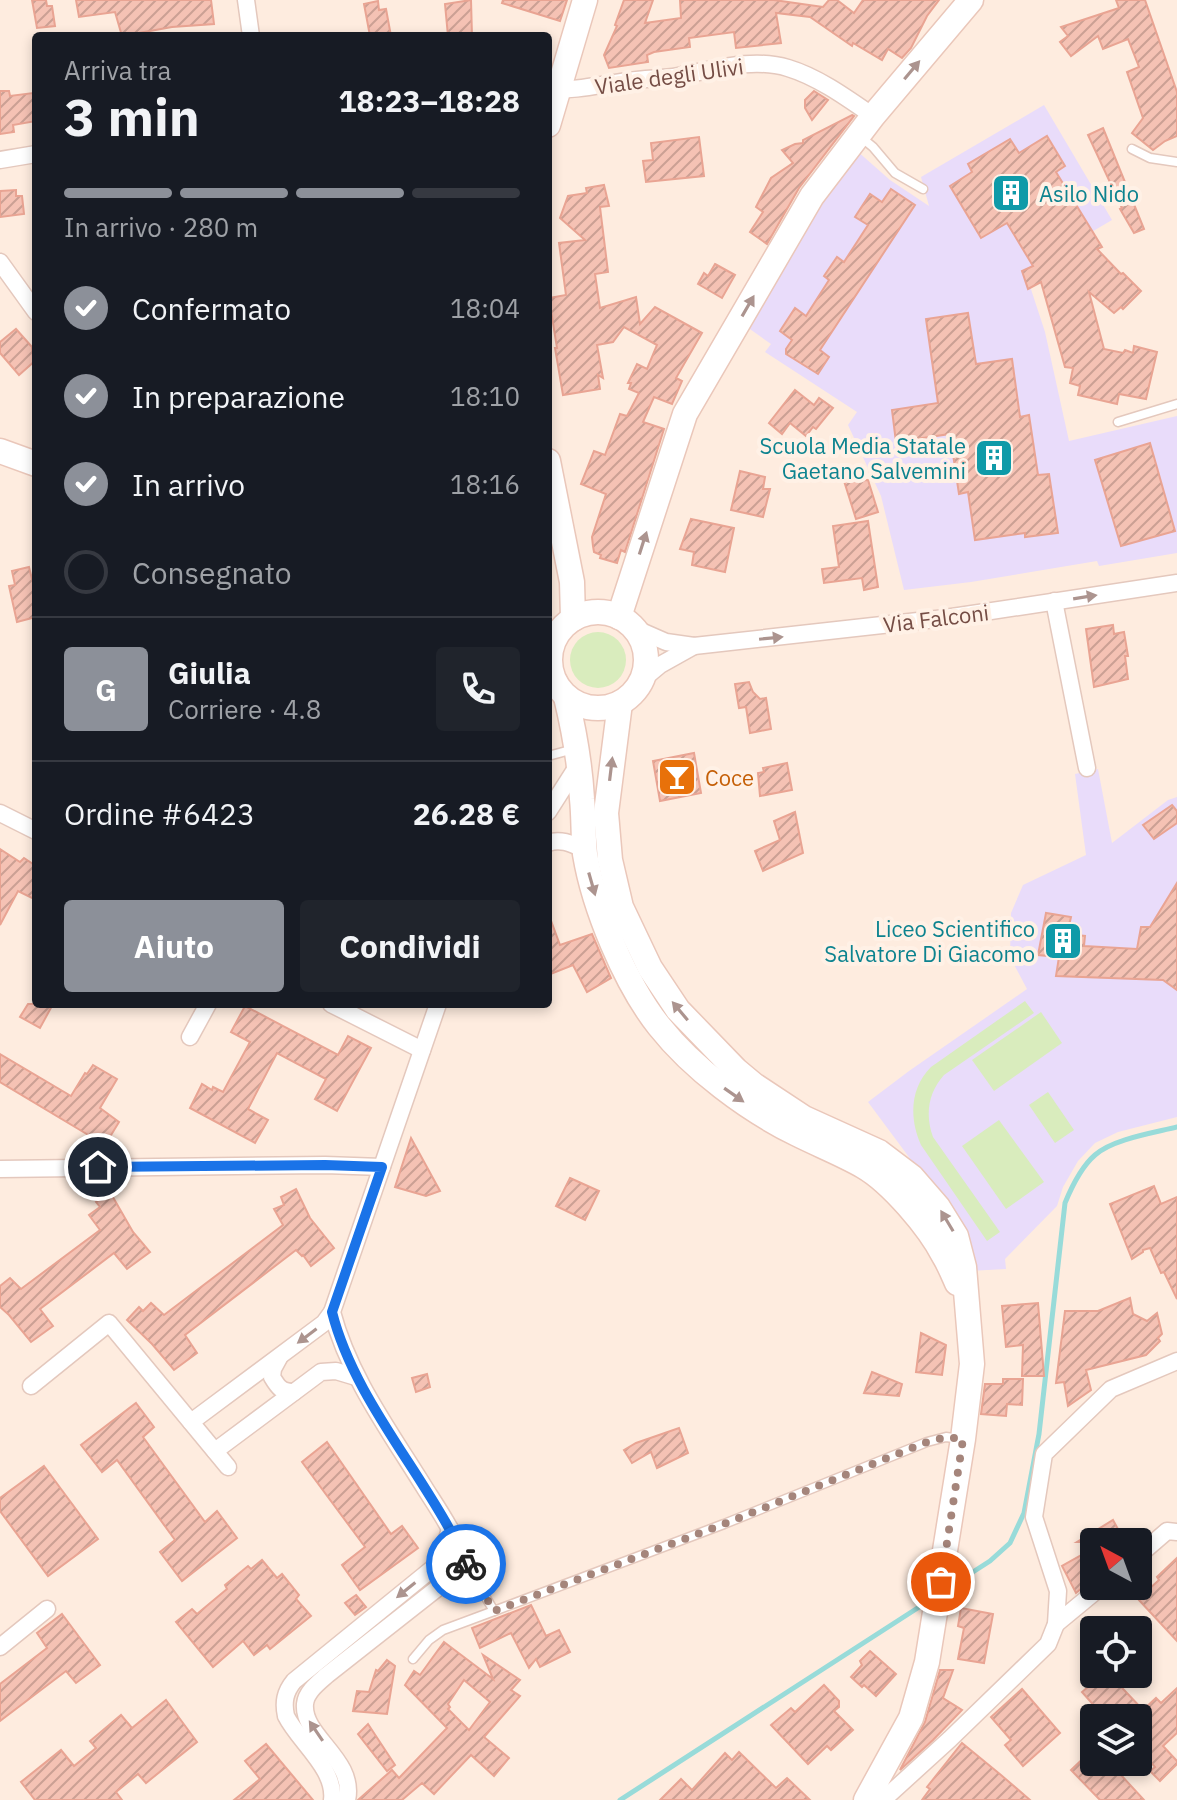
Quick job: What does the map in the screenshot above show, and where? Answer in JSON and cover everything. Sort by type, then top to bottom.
[{"type":"main road","points":[[553,89],[585,0]]},
{"type":"main road","points":[[627,623],[685,414],[812,196],[873,116],[971,0]]},
{"type":"main road","points":[[0,451],[32,457]]},
{"type":"main road","points":[[552,481],[572,582],[562,624],[552,647]]},
{"type":"main road","points":[[552,673],[558,688],[575,703],[590,708],[606,708],[632,694],[642,680],[645,669],[646,653],[641,639],[627,623],[603,612],[589,612],[562,624]]},
{"type":"main road","points":[[566,697],[577,756],[588,871],[598,905],[629,979],[659,1026],[731,1094],[793,1133],[865,1167],[896,1193],[944,1254],[970,1323]]},
{"type":"main road","points":[[620,703],[606,813],[610,860],[621,907],[650,968],[678,1010],[754,1085],[804,1118],[879,1152],[912,1177],[938,1207],[956,1236],[964,1267],[972,1364],[927,1662],[911,1718],[866,1800]]},
{"type":"street","points":[[246,0],[250,32]]},
{"type":"street","name":"Viale degli Ulivi","points":[[553,89],[675,77],[730,66],[773,65],[789,68],[826,85],[873,116]]},
{"type":"street","points":[[0,160],[32,155]]},
{"type":"street","points":[[0,262],[32,306]]},
{"type":"street","name":"Via Falconi","points":[[627,623],[666,642],[694,646],[945,618],[1177,583]]},
{"type":"street","points":[[1054,601],[1087,768]]},
{"type":"street","name":"Via Falconi","points":[[642,680],[660,665],[694,646]]},
{"type":"street","points":[[552,804],[577,756]]},
{"type":"street","points":[[0,813],[32,829]]},
{"type":"street","points":[[552,842],[566,841],[585,850]]},
{"type":"street","points":[[190,1037],[206,1008]]},
{"type":"street","points":[[339,1008],[422,1050]]},
{"type":"street","points":[[191,1422],[324,1323],[332,1312],[437,1008]]},
{"type":"street","points":[[0,1154],[19,1167]]},
{"type":"street","points":[[0,1169],[382,1167]]},
{"type":"street","points":[[332,1312],[338,1336],[356,1377],[450,1529],[463,1560],[449,1579],[311,1690],[305,1703],[306,1716],[341,1766],[347,1781],[347,1800]]},
{"type":"street","points":[[31,1386],[109,1323],[228,1467]]},
{"type":"street","points":[[279,1358],[272,1377],[279,1389],[294,1392]]},
{"type":"street","points":[[883,1800],[1048,1644],[1056,1624],[1058,1591],[1034,1517],[1044,1454],[1111,1389],[1177,1361]]},
{"type":"street","points":[[215,1451],[321,1372],[336,1371],[356,1377]]},
{"type":"street","points":[[332,1800],[328,1776],[286,1716],[286,1693],[294,1681],[433,1568],[443,1552],[450,1529]]},
{"type":"street","points":[[1152,1544],[1167,1531],[1177,1532]]},
{"type":"street","points":[[1056,1624],[1085,1600]]},
{"type":"street","points":[[0,1647],[47,1609]]},
{"type":"lane","points":[[858,135],[895,173],[923,189]]},
{"type":"lane","points":[[1132,149],[1150,158],[1177,162]]},
{"type":"lane","points":[[1118,422],[1177,404]]},
{"type":"lane","points":[[552,756],[577,756]]},
{"type":"lane","points":[[413,1659],[429,1640],[443,1630],[724,1524],[927,1442],[946,1437],[963,1439]]},
{"type":"lane","points":[[463,1560],[494,1611]]},
{"type":"shaded area","points":[[1044,105],[1112,220],[1025,271],[1045,332],[1069,441],[1177,416],[1177,553],[1099,566],[1097,561],[904,590],[881,496],[848,425],[857,412],[765,352],[771,344],[747,327],[856,150],[890,180],[929,206],[921,177]]},
{"type":"shaded area","points":[[1098,769],[1112,843],[1168,800],[1177,797],[1177,1117],[1118,1132],[1095,1143],[1078,1161],[1063,1187],[1057,1206],[1005,1259],[1006,1269],[969,1271],[923,1176],[868,1102],[1027,989],[1010,957],[1011,913],[1023,885],[1086,855],[1075,774]]},
{"type":"green space","points":[[598,632],[618,640],[626,660],[618,680],[598,688],[578,680],[570,660],[578,640]]},
{"type":"green space","points":[[1025,1001],[1034,1013],[944,1075],[934,1089],[930,1104],[929,1121],[933,1137],[1000,1232],[987,1241],[921,1145],[913,1114],[915,1094],[931,1067]]},
{"type":"green space","points":[[1041,1012],[1062,1043],[994,1091],[972,1060]]},
{"type":"green space","points":[[1048,1092],[1074,1130],[1055,1143],[1029,1105]]},
{"type":"green space","points":[[999,1120],[1044,1182],[1006,1209],[962,1146]]},
{"type":"building","points":[[32,0],[46,0],[47,6],[52,6],[55,26],[37,28]]},
{"type":"building","points":[[76,0],[211,0],[214,24],[121,32],[115,12],[79,17]]},
{"type":"building","points":[[471,0],[472,32],[448,32],[445,4]]},
{"type":"building","points":[[503,0],[567,0],[560,21],[502,3]]},
{"type":"building","points":[[624,0],[653,0],[645,23],[681,18],[680,0],[774,0],[823,7],[829,0],[837,0],[854,13],[863,0],[939,0],[902,58],[888,49],[882,60],[853,43],[852,46],[810,17],[776,13],[781,43],[736,48],[734,32],[689,38],[690,47],[654,52],[647,55],[648,62],[609,68],[604,55]]},
{"type":"building","points":[[1116,0],[1145,0],[1177,92],[1177,136],[1153,150],[1132,133],[1143,118],[1127,72],[1139,67],[1128,39],[1103,49],[1098,36],[1071,56],[1060,42],[1068,36],[1061,27],[1119,8]]},
{"type":"building","points":[[378,1],[379,10],[386,9],[390,32],[369,32],[364,4]]},
{"type":"building","points":[[0,91],[9,91],[10,96],[32,93],[32,122],[13,125],[14,132],[0,134]]},
{"type":"building","points":[[814,91],[828,100],[812,120],[805,108],[805,100]]},
{"type":"building","points":[[852,115],[799,188],[767,244],[750,232],[763,212],[756,207],[771,178],[793,163],[782,150],[803,143],[803,140]]},
{"type":"building","points":[[1103,128],[1144,229],[1134,233],[1120,209],[1088,135]]},
{"type":"building","points":[[1047,136],[1065,166],[1056,172],[1102,247],[1097,249],[1141,291],[1123,309],[1121,307],[1114,313],[1089,292],[1104,349],[1133,353],[1134,346],[1157,352],[1146,399],[1119,394],[1117,404],[1078,395],[1080,386],[1070,383],[1073,368],[1065,367],[1041,282],[1028,289],[1022,271],[1033,266],[1007,223],[981,238],[950,186],[972,172],[968,164],[1010,139],[1019,153]]},
{"type":"building","points":[[699,137],[704,176],[646,182],[643,161],[653,160],[651,143]]},
{"type":"building","points":[[604,185],[609,206],[600,207],[608,272],[595,274],[600,308],[636,297],[640,324],[655,307],[702,333],[676,378],[682,381],[672,404],[654,397],[643,422],[664,429],[625,552],[621,550],[617,563],[600,558],[593,546],[592,537],[606,494],[581,484],[594,451],[605,455],[620,414],[627,416],[639,393],[629,389],[631,383],[628,383],[637,364],[647,369],[657,345],[624,327],[613,342],[597,345],[603,378],[598,375],[600,389],[563,395],[552,317],[552,297],[566,295],[559,243],[585,240],[560,218],[568,196],[587,193],[586,188]]},
{"type":"building","points":[[891,189],[915,205],[820,350],[829,357],[818,374],[786,354],[792,340],[780,331],[795,308],[806,316],[829,280],[824,276],[837,257],[844,262],[868,225],[855,217],[870,194],[882,202]]},
{"type":"building","points":[[16,190],[16,196],[22,196],[24,214],[0,217],[0,191]]},
{"type":"building","points":[[715,264],[735,275],[722,298],[698,284],[704,273],[708,276]]},
{"type":"building","name":"Scuola Media Statale Gaetano Salvemini","points":[[968,313],[976,364],[1012,359],[1020,417],[1029,415],[1038,475],[1049,474],[1058,533],[1025,537],[1025,533],[975,540],[968,492],[959,494],[950,434],[896,442],[892,410],[938,403],[926,319]]},
{"type":"building","points":[[16,329],[32,347],[32,364],[19,375],[0,353],[0,342]]},
{"type":"building","points":[[795,390],[814,405],[819,398],[833,408],[806,436],[790,423],[782,434],[769,423]]},
{"type":"building","points":[[1150,443],[1175,531],[1121,546],[1095,460]]},
{"type":"building","points":[[740,471],[765,477],[763,489],[770,489],[763,517],[731,510]]},
{"type":"building","points":[[868,480],[878,512],[856,519],[844,481]]},
{"type":"building","points":[[691,519],[734,528],[725,572],[692,565],[694,552],[680,549]]},
{"type":"building","points":[[868,521],[878,587],[864,590],[862,578],[824,583],[822,569],[839,567],[833,526]]},
{"type":"building","points":[[29,567],[32,579],[32,618],[17,622],[9,586],[15,585],[12,571]]},
{"type":"building","points":[[1113,625],[1114,634],[1124,632],[1128,679],[1094,687],[1086,629]]},
{"type":"building","points":[[749,682],[760,699],[766,698],[771,729],[750,733],[746,707],[739,708],[735,684]]},
{"type":"building","name":"Coce","points":[[694,753],[701,793],[660,801],[653,761]]},
{"type":"building","points":[[787,763],[792,790],[760,796],[758,773],[764,772],[763,768]]},
{"type":"building","points":[[1172,805],[1177,811],[1177,823],[1154,839],[1143,825]]},
{"type":"building","points":[[795,812],[803,853],[763,871],[755,851],[780,840],[774,821]]},
{"type":"building","points":[[0,849],[20,862],[24,858],[32,863],[32,898],[18,891],[0,925]]},
{"type":"building","name":"Liceo Scientifico Salvatore Di Giacomo","points":[[1177,883],[1177,990],[1163,980],[1056,976],[1059,957],[1038,955],[1046,913],[1071,917],[1067,934],[1085,936],[1084,946],[1137,949],[1141,927],[1150,927]]},
{"type":"building","points":[[552,923],[560,945],[592,934],[611,978],[587,992],[573,965],[552,973]]},
{"type":"building","points":[[28,1004],[32,1004],[32,1008],[51,1008],[40,1028],[20,1017]]},
{"type":"building","points":[[244,1008],[249,1008],[338,1055],[348,1036],[371,1048],[337,1111],[315,1099],[326,1079],[277,1053],[248,1109],[268,1120],[255,1143],[190,1108],[202,1084],[223,1092],[250,1042],[231,1032]]},
{"type":"building","points":[[0,1054],[71,1096],[93,1065],[117,1079],[100,1108],[119,1122],[105,1145],[0,1082]]},
{"type":"building","points":[[411,1138],[440,1191],[426,1196],[395,1187]]},
{"type":"building","points":[[570,1178],[599,1191],[585,1220],[556,1206]]},
{"type":"building","points":[[1154,1186],[1161,1204],[1177,1197],[1177,1299],[1150,1248],[1132,1259],[1110,1204]]},
{"type":"building","points":[[296,1189],[310,1218],[334,1248],[311,1266],[296,1250],[185,1335],[197,1353],[174,1370],[127,1320],[139,1307],[143,1311],[151,1303],[164,1315],[283,1225],[274,1209],[284,1205],[281,1197]]},
{"type":"building","points":[[110,1192],[133,1232],[150,1252],[127,1269],[114,1253],[40,1309],[53,1326],[31,1342],[0,1307],[0,1286],[10,1278],[21,1289],[100,1230],[89,1215],[100,1207],[96,1202]]},
{"type":"building","points":[[1130,1298],[1133,1314],[1147,1321],[1157,1313],[1162,1334],[1158,1338],[1160,1341],[1146,1355],[1086,1370],[1091,1390],[1068,1406],[1064,1382],[1056,1383],[1065,1311],[1098,1311]]},
{"type":"building","points":[[1038,1303],[1044,1376],[1022,1376],[1023,1345],[1006,1347],[1002,1306]]},
{"type":"building","points":[[921,1333],[946,1345],[942,1375],[916,1372]]},
{"type":"building","points":[[872,1372],[902,1384],[899,1396],[864,1393]]},
{"type":"building","points":[[427,1374],[430,1387],[416,1392],[412,1378]]},
{"type":"building","points":[[1003,1379],[1023,1379],[1022,1405],[1007,1404],[1006,1416],[981,1414],[985,1384],[1003,1384]]},
{"type":"building","points":[[136,1403],[154,1427],[143,1437],[205,1522],[217,1511],[237,1538],[182,1581],[160,1552],[175,1540],[117,1460],[102,1472],[81,1445]]},
{"type":"building","points":[[679,1428],[688,1453],[657,1468],[651,1452],[632,1463],[624,1450],[636,1443]]},
{"type":"building","points":[[327,1442],[391,1534],[402,1526],[418,1548],[360,1590],[342,1565],[365,1547],[302,1462]]},
{"type":"building","points":[[44,1466],[98,1539],[48,1576],[0,1511],[0,1498]]},
{"type":"building","points":[[1113,1520],[1117,1528],[1100,1528]]},
{"type":"building","points":[[1080,1556],[1080,1590],[1076,1593],[1062,1566]]},
{"type":"building","points":[[1177,1558],[1177,1641],[1139,1600],[1152,1600],[1152,1586],[1159,1580],[1157,1577]]},
{"type":"building","points":[[262,1560],[277,1578],[282,1574],[299,1595],[296,1599],[311,1616],[270,1649],[267,1645],[254,1655],[243,1641],[213,1667],[176,1622],[192,1609],[197,1614],[227,1589],[225,1585],[248,1566],[251,1569]]},
{"type":"building","points":[[356,1595],[366,1607],[355,1615],[345,1603]]},
{"type":"building","points":[[531,1605],[546,1636],[559,1630],[570,1652],[540,1667],[536,1659],[529,1668],[511,1633],[480,1648],[472,1628]]},
{"type":"building","points":[[961,1608],[993,1614],[984,1663],[958,1659],[964,1628],[958,1626]]},
{"type":"building","points":[[62,1614],[100,1665],[76,1683],[66,1671],[0,1721],[0,1684],[47,1648],[37,1633]]},
{"type":"building","points":[[444,1642],[493,1679],[483,1655],[520,1680],[511,1690],[520,1696],[484,1737],[509,1758],[494,1776],[471,1755],[434,1794],[422,1783],[402,1800],[358,1800],[392,1770],[399,1778],[447,1728],[405,1685],[414,1671],[420,1675]],"holes":[[[464,1680],[490,1702],[469,1730],[448,1709],[448,1704]]]},
{"type":"building","points":[[870,1651],[896,1674],[876,1696],[851,1677]]},
{"type":"building","points":[[387,1660],[395,1666],[387,1714],[353,1711],[357,1691],[369,1692],[376,1670]]},
{"type":"building","points":[[940,1670],[953,1670],[943,1698],[962,1710],[900,1770],[925,1722]]},
{"type":"building","points":[[824,1685],[839,1701],[839,1707],[834,1711],[853,1730],[831,1750],[827,1746],[808,1764],[771,1725],[791,1708],[795,1712]]},
{"type":"building","points":[[1087,1688],[1122,1688],[1137,1704],[1093,1704],[1082,1692]]},
{"type":"building","points":[[1177,1688],[1177,1733],[1163,1746],[1177,1764],[1160,1781],[1152,1773],[1155,1767],[1152,1763],[1152,1704],[1150,1704],[1156,1698],[1161,1703]]},
{"type":"building","points":[[1022,1689],[1060,1733],[1023,1766],[1005,1745],[1011,1740],[991,1717]]},
{"type":"building","points":[[166,1700],[197,1742],[146,1783],[138,1774],[116,1792],[122,1800],[35,1800],[21,1782],[61,1750],[74,1766],[96,1748],[90,1741],[121,1715],[132,1728]]},
{"type":"building","points":[[368,1724],[395,1765],[387,1771],[358,1734]]},
{"type":"building","points":[[962,1743],[1030,1800],[922,1800],[930,1789],[927,1787]]},
{"type":"building","points":[[266,1744],[313,1800],[234,1800],[260,1779],[245,1761]]},
{"type":"building","points":[[739,1752],[776,1788],[787,1778],[810,1800],[660,1800],[681,1779],[692,1790],[725,1753],[732,1760]]},
{"type":"building","points":[[1080,1761],[1080,1776],[1122,1776],[1144,1800],[1100,1800],[1071,1770]]},
{"type":"waterway","points":[[948,1588],[990,1561],[1010,1543],[1024,1513],[1039,1434],[1065,1203],[1074,1184],[1085,1165],[1103,1149],[1134,1137],[1177,1127]]},
{"type":"waterway","points":[[620,1800],[930,1600]]},
{"type":"way so far","points":[[466,1564],[494,1611],[946,1437],[963,1439],[941,1582]]},
{"type":"place","name":"Asilo Nido","points":[[1011,193]]},
{"type":"place","name":"Scuola Media Statale Gaetano Salvemini","points":[[994,458]]},
{"type":"place","name":"Coce","points":[[677,777]]},
{"type":"place","name":"Liceo Scientifico Salvatore Di Giacomo","points":[[1063,941]]},
{"type":"route","points":[[98,1167],[382,1167],[332,1312],[338,1336],[356,1377],[450,1529],[466,1564]]}]
